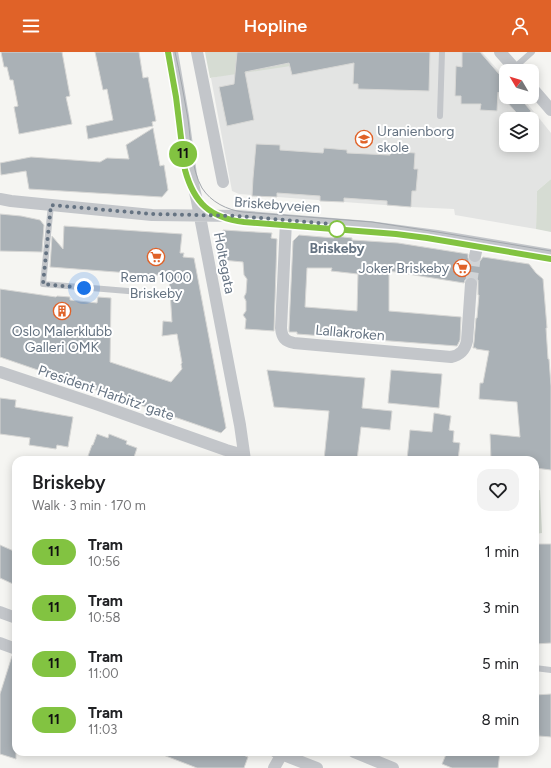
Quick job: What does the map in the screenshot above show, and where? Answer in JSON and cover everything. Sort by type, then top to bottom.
[{"type":"street","name":"Holtegata","points":[[172,52],[191,175],[245,456]]},
{"type":"street","points":[[197,52],[223,182]]},
{"type":"street","points":[[500,52],[511,64]]},
{"type":"street","points":[[539,96],[551,110]]},
{"type":"street","name":"Briskebyveien","points":[[0,199],[152,214],[238,216],[384,229],[437,236],[551,255]]},
{"type":"street","name":"Lallakroken","points":[[286,221],[281,328],[282,334],[288,342],[451,357],[457,356],[466,347],[471,284]]},
{"type":"street","points":[[475,256],[478,243]]},
{"type":"street","name":"President Harbitz’ gate","points":[[0,372],[242,456]]},
{"type":"street","points":[[0,612],[12,616]]},
{"type":"street","points":[[0,644],[12,648]]},
{"type":"street","points":[[274,768],[279,756]]},
{"type":"street","points":[[287,756],[317,768]]},
{"type":"street","points":[[364,756],[394,768]]},
{"type":"lane","points":[[440,116],[442,52]]},
{"type":"lane","points":[[520,64],[532,52]]},
{"type":"lane","points":[[51,205],[43,284],[140,292]]},
{"type":"lane","points":[[539,668],[551,670]]},
{"type":"shaded area","points":[[205,52],[383,52],[210,78]]},
{"type":"shaded area","name":"Uranienborg skole","points":[[330,52],[482,52],[499,71],[499,104],[528,104],[534,112],[499,112],[499,152],[539,152],[539,118],[551,133],[551,179],[537,191],[536,229],[455,215],[454,209],[239,194],[232,191],[211,78]]},
{"type":"shaded area","points":[[551,179],[551,232],[536,229],[537,191]]},
{"type":"shaded area","points":[[539,490],[542,533],[539,533]]},
{"type":"building","points":[[1,52],[62,52],[70,96],[66,97],[72,124],[19,134],[14,107],[18,106],[13,80],[10,80],[7,67],[4,67]]},
{"type":"building","points":[[95,52],[139,52],[143,78],[148,77],[156,121],[152,122],[153,126],[88,139],[86,126],[113,120],[107,89],[103,90]]},
{"type":"building","points":[[237,52],[430,52],[429,91],[358,89],[358,84],[353,84],[354,63],[292,75],[289,63],[245,72],[254,120],[227,126],[219,87],[234,84]]},
{"type":"building","points":[[462,52],[480,52],[499,74],[497,111],[480,110],[481,104],[461,104],[461,96],[455,96],[456,66],[462,67]]},
{"type":"building","points":[[509,104],[525,104],[531,111],[530,112],[516,112]]},
{"type":"building","points":[[153,128],[160,166],[164,165],[168,190],[162,197],[29,189],[26,171],[1,175],[0,163],[31,157],[100,162],[107,158],[129,159],[126,145]]},
{"type":"building","points":[[256,144],[280,145],[280,150],[323,153],[324,148],[347,150],[347,153],[390,155],[390,151],[415,153],[414,169],[418,169],[416,191],[412,191],[411,207],[387,205],[387,201],[344,198],[344,202],[320,201],[320,196],[277,193],[277,197],[252,196]]},
{"type":"building","points":[[0,214],[40,220],[44,225],[42,252],[0,251]]},
{"type":"building","points":[[64,226],[182,234],[180,253],[184,253],[183,257],[194,258],[226,428],[221,433],[0,357],[0,289],[56,297],[70,297],[70,300],[97,303],[98,297],[111,298],[110,362],[171,382],[182,369],[177,334],[162,336],[163,321],[172,322],[169,276],[50,267],[52,236],[63,249]]},
{"type":"building","points":[[223,230],[272,233],[271,238],[277,239],[274,331],[245,329],[246,319],[243,315],[246,311],[246,301],[244,297],[246,293],[247,279],[244,275],[243,262],[222,260],[217,236],[223,235]]},
{"type":"building","points":[[299,235],[334,238],[334,236],[352,238],[352,240],[398,243],[468,254],[470,261],[474,263],[480,261],[483,257],[529,264],[543,279],[551,386],[551,470],[539,468],[539,456],[491,456],[490,434],[520,437],[517,402],[479,399],[480,383],[483,383],[489,351],[473,348],[479,295],[478,280],[475,278],[468,277],[464,283],[389,271],[389,311],[461,317],[460,340],[457,346],[297,334],[297,332],[289,332],[293,241]],"holes":[[[307,268],[332,268],[331,271],[358,274],[357,311],[305,307]]]},
{"type":"building","points":[[267,370],[365,378],[362,408],[392,411],[390,430],[361,427],[357,456],[324,456],[329,411],[274,407]]},
{"type":"building","points":[[391,370],[442,374],[439,408],[388,403]]},
{"type":"building","points":[[0,398],[16,400],[15,407],[73,417],[68,447],[57,445],[56,449],[29,445],[30,438],[0,434]]},
{"type":"building","points":[[434,413],[451,416],[449,430],[454,431],[453,442],[460,443],[458,456],[407,456],[410,430],[432,432]]},
{"type":"building","points":[[97,434],[108,438],[109,434],[127,441],[126,444],[137,448],[134,456],[88,456]]},
{"type":"building","points":[[539,544],[551,544],[551,643],[539,644]]},
{"type":"building","points":[[0,545],[12,550],[12,584],[0,578]]},
{"type":"building","points":[[12,656],[12,756],[16,756],[16,759],[0,754],[0,694]]},
{"type":"building","points":[[551,694],[551,737],[539,736],[539,695]]},
{"type":"building","points":[[166,756],[248,757],[244,768],[197,768]]},
{"type":"building","points":[[445,756],[500,756],[498,768],[452,768],[442,764]]},
{"type":"tunnel","points":[[471,284],[475,256]]},
{"type":"tram line","points":[[168,52],[176,97],[185,170],[188,181],[192,190],[202,204],[217,215],[237,221],[396,234],[436,239],[551,259]]},
{"type":"tram line","name":"11","points":[[168,52],[179,117],[185,170],[188,181],[191,189],[199,201],[217,215],[230,220],[244,222],[418,236],[551,259]]},
{"type":"tram line","points":[[175,52],[188,119],[192,154],[198,180],[206,193],[225,207],[243,212],[372,222],[551,251]]},
{"type":"place","name":"Uranienborg skole","points":[[364,139]]},
{"type":"place","name":"Briskeby","points":[[337,229]]},
{"type":"place","name":"Rema 1000 Briskeby","points":[[156,257]]},
{"type":"place","name":"Joker Briskeby","points":[[462,268]]},
{"type":"place","name":"Oslo Malerklubb Galleri OMK","points":[[62,311]]},
{"type":"route","points":[[84,288],[43,284],[51,205],[152,214],[184,216],[238,216],[342,225],[337,229]]}]
